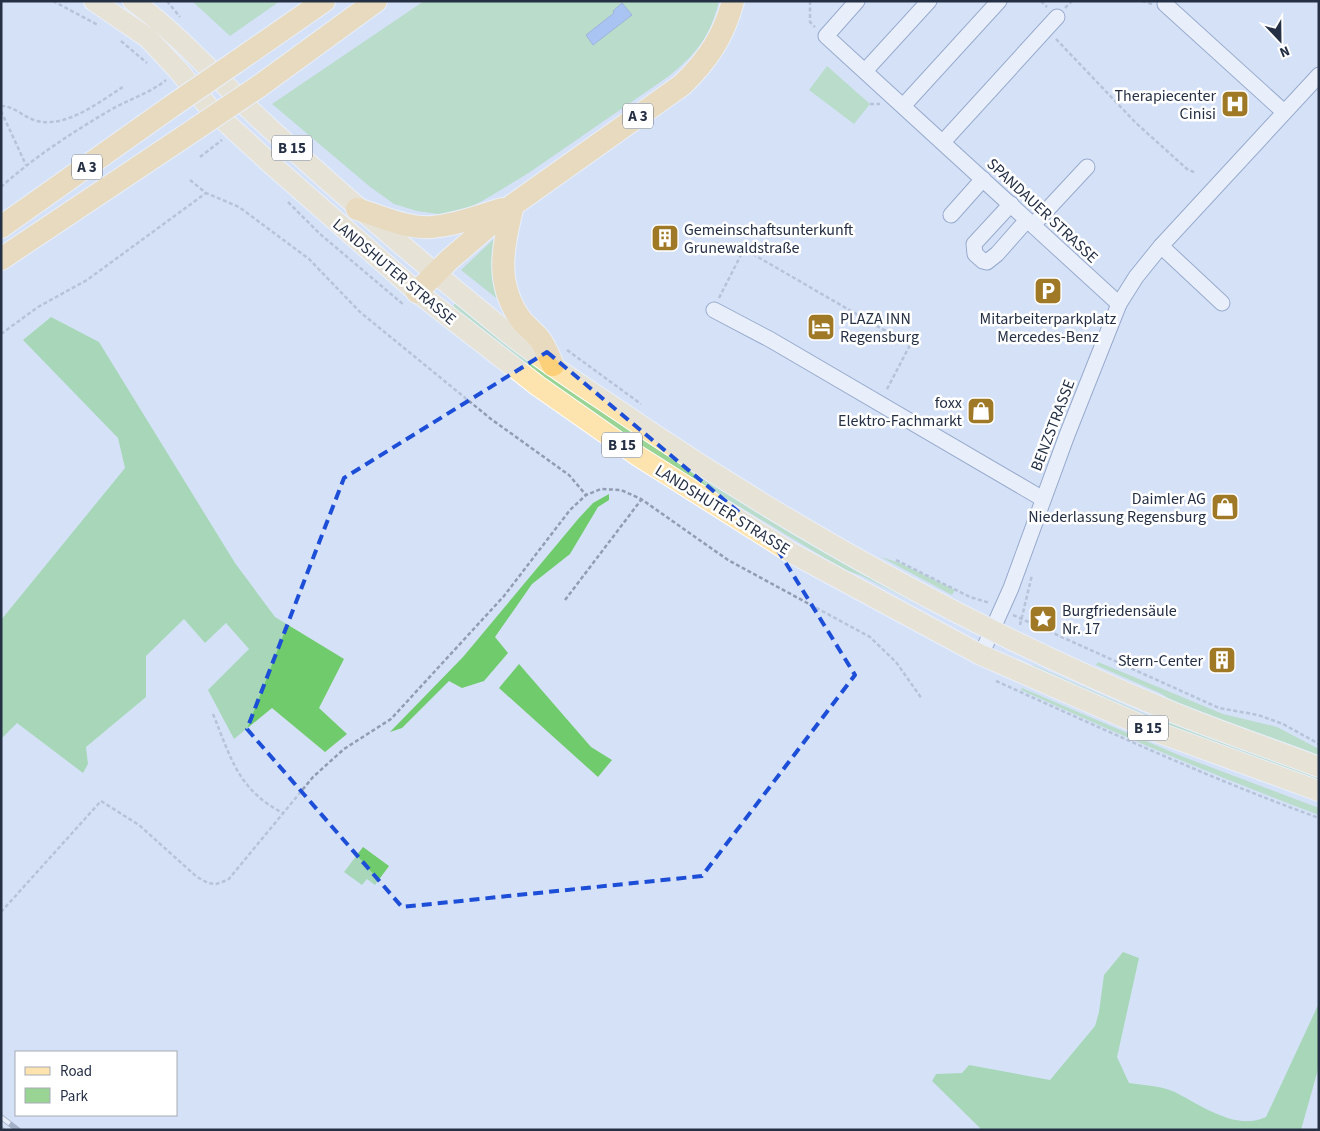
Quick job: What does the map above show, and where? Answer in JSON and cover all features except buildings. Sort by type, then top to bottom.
[{"type":"highway","name":"A 3","points":[[276,34],[287,14],[305,1]]},
{"type":"highway","name":"A 3","points":[[1,227],[324,1]]},
{"type":"highway","name":"A 3","points":[[1,259],[258,87],[376,1]]},
{"type":"highway","name":"A 3","points":[[417,292],[513,206],[682,85],[702,66],[715,47],[725,28],[733,2]]},
{"type":"highway","name":"A 3","points":[[357,209],[398,222],[431,227],[461,222],[513,206]]},
{"type":"highway","points":[[513,206],[502,264],[506,290],[512,306],[523,322],[559,357]]},
{"type":"main road","name":"LANDSHUTER STRASSE","points":[[94,1],[148,38],[207,105],[417,292],[538,386],[638,456],[790,552],[981,655],[1157,732],[1319,792]]},
{"type":"main road","name":"LANDSHUTER STRASSE","points":[[134,1],[184,44],[227,88],[357,209],[435,274],[512,336],[559,357],[698,463],[807,530],[888,576],[992,628],[1165,709],[1319,767]]},
{"type":"main road","name":"B 15","points":[[156,1],[204,55],[227,88]]},
{"type":"street","points":[[826,36],[858,1]]},
{"type":"street","points":[[865,71],[929,1]]},
{"type":"street","points":[[904,106],[999,1]]},
{"type":"street","points":[[1165,4],[1284,112]]},
{"type":"street","points":[[943,142],[1057,17]]},
{"type":"street","name":"SPANDAUER STRASSE","points":[[826,36],[1119,304]]},
{"type":"street","name":"BENZSTRASSE","points":[[981,655],[1011,588],[1043,499],[1119,304],[1136,277],[1161,246],[1319,75]]},
{"type":"street","points":[[1011,204],[974,244],[975,254],[983,261],[992,259],[1087,167]]},
{"type":"street","points":[[951,215],[983,179]]},
{"type":"street","points":[[1161,246],[1222,303]]},
{"type":"street","points":[[714,310],[771,340],[1043,499]]},
{"type":"path","points":[[810,1],[810,22],[826,36]]},
{"type":"path","points":[[1046,29],[1136,123],[1187,169],[1196,173]]},
{"type":"path","points":[[1,187],[26,164],[100,117],[133,98],[151,91],[166,80]]},
{"type":"path","points":[[1,106],[8,106],[35,121],[50,122],[74,116],[122,87]]},
{"type":"path","points":[[1,111],[26,164]]},
{"type":"path","points":[[200,156],[223,140]]},
{"type":"path","points":[[190,180],[206,193],[239,207],[309,259],[360,312],[492,419],[569,476],[586,495]]},
{"type":"path","points":[[1,334],[38,308],[87,280],[206,193]]},
{"type":"path","points":[[714,310],[744,249],[910,345],[879,404]]},
{"type":"path","points":[[559,357],[645,407]]},
{"type":"path","points":[[1,912],[101,801],[139,826],[197,877],[208,883],[216,884],[228,880],[313,777],[344,749],[391,719],[504,596],[570,510],[586,495],[601,489],[621,490],[641,499],[728,560],[870,638],[896,662],[922,699]]},
{"type":"path","points":[[565,600],[641,499]]},
{"type":"path","points":[[891,558],[970,597],[984,600],[1022,620],[1219,708],[1258,715],[1283,724],[1319,744]]},
{"type":"path","points":[[990,678],[1098,729],[1222,782],[1319,818]]},
{"type":"path","points":[[214,714],[235,769],[244,784],[266,804],[283,813]]},
{"type":"highlighted area","points":[[547,352],[771,539],[855,675],[702,876],[402,907],[247,729],[344,478]]},
{"type":"green space","points":[[192,1],[280,1],[230,36]]},
{"type":"green space","points":[[424,1],[719,1],[707,34],[695,52],[669,76],[530,172],[484,200],[462,211],[438,214],[417,211],[394,204],[369,186],[272,104]]},
{"type":"green space","points":[[827,66],[870,104],[854,124],[809,90]]},
{"type":"green space","points":[[497,236],[500,301],[461,270]]},
{"type":"green space","points":[[456,302],[613,418],[722,491],[948,617],[947,619],[860,575],[845,570],[660,459],[533,372],[452,308]]},
{"type":"green space","points":[[51,317],[99,342],[235,563],[275,617],[344,659],[319,708],[347,734],[325,752],[272,708],[234,739],[208,690],[249,649],[226,623],[205,643],[184,619],[146,656],[146,697],[86,747],[88,764],[83,773],[17,723],[1,739],[1,620],[125,468],[118,438],[23,340]]},
{"type":"green space","points":[[609,494],[609,500],[598,507],[570,554],[532,584],[495,637],[508,653],[484,681],[462,688],[449,681],[402,728],[390,732],[463,657],[579,518],[593,503]]},
{"type":"green space","points":[[881,557],[900,563],[955,590],[952,595]]},
{"type":"green space","points":[[1098,662],[1223,714],[1277,727],[1319,749],[1319,762],[1172,701],[1162,694],[1096,665]]},
{"type":"green space","points":[[519,664],[591,747],[612,760],[598,777],[499,688]]},
{"type":"green space","points":[[1033,665],[1154,718],[1177,723],[1319,777],[1319,786],[1250,761],[1031,669]]},
{"type":"green space","points":[[1022,688],[1181,756],[1319,808],[1319,815],[1243,786],[1131,739],[1021,690]]},
{"type":"green space","points":[[363,847],[389,866],[375,885],[367,879],[362,885],[344,872]]},
{"type":"green space","points":[[1123,952],[1139,958],[1117,1057],[1129,1083],[1170,1090],[1208,1110],[1231,1119],[1255,1121],[1266,1117],[1319,1003],[1319,1066],[1301,1130],[982,1130],[932,1081],[936,1074],[962,1073],[969,1065],[1050,1080],[1095,1026],[1099,1012],[1104,975]]},
{"type":"water","points":[[622,3],[632,15],[593,45],[586,35],[614,13],[613,11]]},
{"type":"railway","points":[[1,1117],[18,1130]]},
{"type":"place","name":"Therapiecenter Cinisi","points":[[1235,104]]},
{"type":"place","name":"Gemeinschaftsunterkunft Grunewaldstraße","points":[[665,238]]},
{"type":"place","name":"Mitarbeiterparkplatz Mercedes-Benz","points":[[1048,291]]},
{"type":"place","name":"PLAZA INN Regensburg","points":[[821,327]]},
{"type":"place","name":"foxx Elektro-Fachmarkt","points":[[981,411]]},
{"type":"place","name":"Daimler AG Niederlassung Regensburg","points":[[1225,507]]},
{"type":"place","name":"Burgfriedensäule Nr. 17","points":[[1043,619]]},
{"type":"place","name":"Stern-Center","points":[[1222,660]]}]
